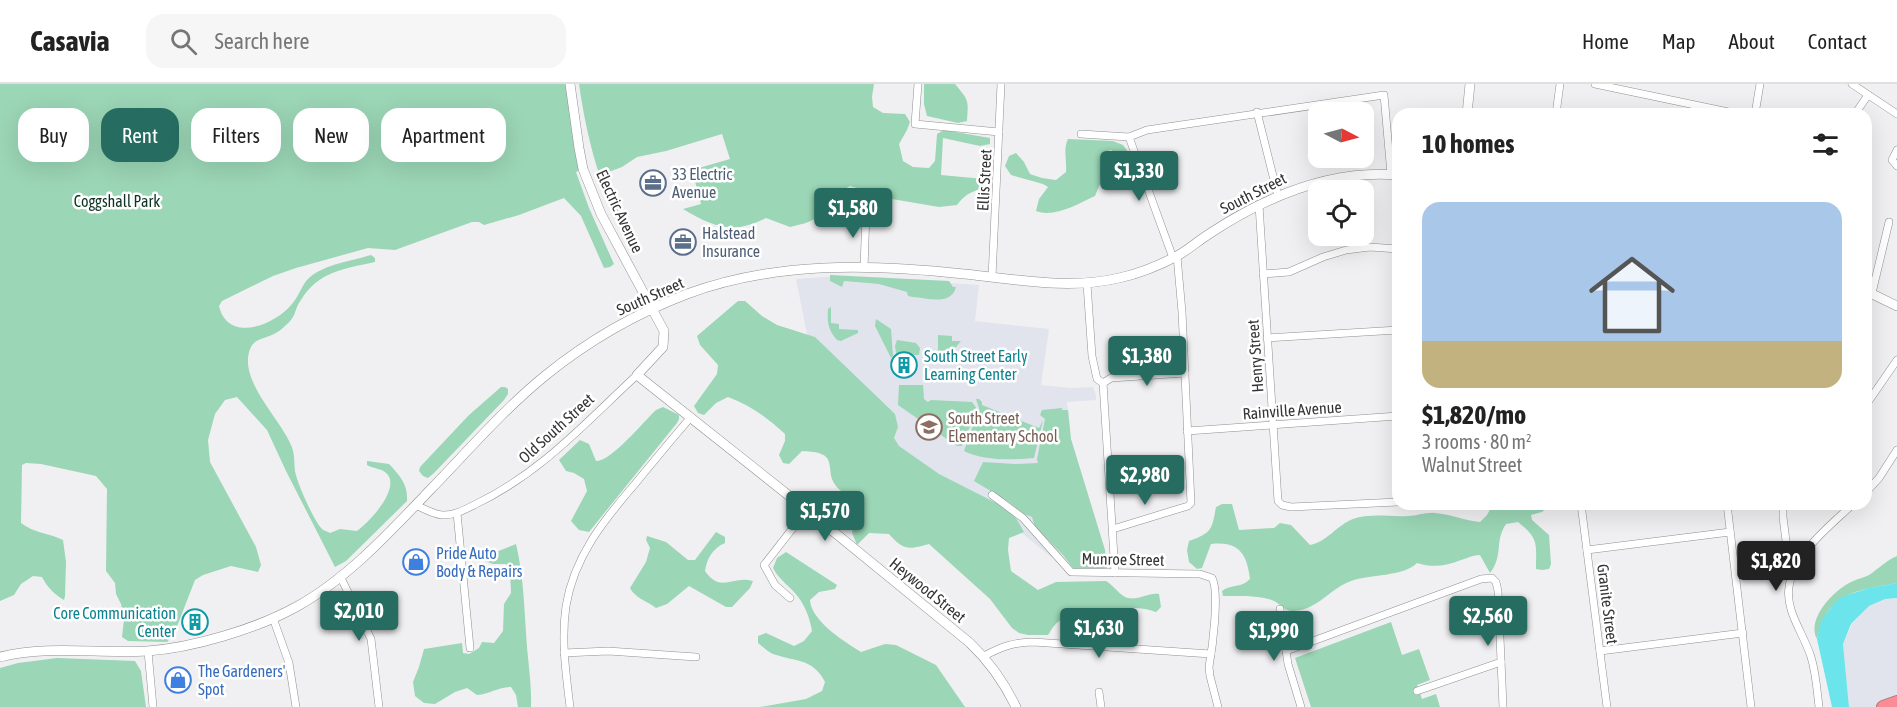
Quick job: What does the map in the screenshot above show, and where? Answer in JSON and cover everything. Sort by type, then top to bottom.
[{"type":"highway","points":[[1883,707],[1897,702]]},
{"type":"main road","name":"Electric Avenue","points":[[570,84],[584,169],[601,214],[652,309]]},
{"type":"main road","points":[[1468,108],[1470,84]]},
{"type":"main road","name":"South Street","points":[[0,657],[58,649],[148,651],[190,644],[273,618],[295,608],[314,596],[372,550],[504,413],[560,363],[601,336],[652,309],[691,293],[732,281],[808,268],[864,268],[950,273],[1055,284],[1087,284],[1130,276],[1175,257],[1208,234],[1259,205],[1299,187],[1351,175],[1392,174]]},
{"type":"main road","points":[[1872,294],[1897,306]]},
{"type":"main road","name":"Old South Street","points":[[637,375],[657,356],[664,343],[664,331],[652,309]]},
{"type":"main road","name":"Heywood Street","points":[[637,375],[947,623],[984,656],[998,674],[1016,707]]},
{"type":"street","points":[[918,84],[915,124],[999,132]]},
{"type":"street","name":"Ellis Street","points":[[992,277],[1001,84]]},
{"type":"street","points":[[1557,108],[1560,84]]},
{"type":"street","points":[[1595,84],[1709,108]]},
{"type":"street","points":[[1638,93],[1640,84]]},
{"type":"street","points":[[1756,108],[1760,84]]},
{"type":"street","points":[[1852,84],[1897,114]]},
{"type":"street","points":[[1082,134],[1129,137],[1147,130],[1384,95],[1392,152]]},
{"type":"street","points":[[1859,108],[1868,95]]},
{"type":"street","points":[[1257,112],[1278,196]]},
{"type":"street","points":[[1113,529],[1190,505],[1192,490],[1175,257],[1129,137]]},
{"type":"street","points":[[1897,150],[1892,160],[1897,166]]},
{"type":"street","name":"Henry Street","points":[[1259,205],[1277,495],[1281,504],[1300,507],[1392,502]]},
{"type":"street","points":[[864,268],[866,212]]},
{"type":"street","points":[[1872,282],[1889,222]]},
{"type":"street","points":[[1263,274],[1289,272],[1346,250],[1370,247],[1392,249]]},
{"type":"street","points":[[1087,284],[1092,356],[1096,379],[1103,383]]},
{"type":"street","points":[[1267,338],[1392,330]]},
{"type":"street","points":[[1872,396],[1897,360]]},
{"type":"street","points":[[1103,383],[1111,378],[1185,373]]},
{"type":"street","name":"Old South Street","points":[[457,513],[489,498],[531,473],[637,375]]},
{"type":"street","points":[[1103,383],[1115,573]]},
{"type":"street","name":"Rainville Avenue","points":[[1187,431],[1392,416]]},
{"type":"street","points":[[570,707],[564,653],[564,623],[566,604],[576,568],[594,534],[691,417]]},
{"type":"street","points":[[1872,486],[1897,450]]},
{"type":"street","name":"Munroe Street","points":[[992,495],[1023,518],[1069,571],[1200,574],[1213,579],[1215,590],[1211,654]]},
{"type":"street","points":[[416,505],[442,515],[457,513],[470,648]]},
{"type":"street","points":[[790,598],[775,585],[764,565],[807,510]]},
{"type":"street","name":"Granite Street","points":[[1582,510],[1607,707]]},
{"type":"street","points":[[1728,510],[1751,707]]},
{"type":"street","points":[[1783,510],[1788,557],[1796,567]]},
{"type":"street","points":[[1819,707],[1813,664],[1791,610],[1789,585],[1796,567],[1811,544],[1847,510]]},
{"type":"street","points":[[1587,550],[1730,532]]},
{"type":"street","points":[[340,576],[371,639],[379,707]]},
{"type":"street","points":[[1286,651],[1481,579],[1493,578],[1498,591],[1503,707]]},
{"type":"street","points":[[1280,609],[1287,664],[1301,707]]},
{"type":"street","points":[[273,618],[289,663],[296,707]]},
{"type":"street","points":[[1600,651],[1743,633]]},
{"type":"street","points":[[984,656],[1003,646],[1018,642],[1211,654],[1210,676],[1218,707]]},
{"type":"street","points":[[148,651],[153,707]]},
{"type":"street","points":[[564,653],[615,651],[696,657]]},
{"type":"street","points":[[1418,691],[1501,662]]},
{"type":"street","points":[[1099,692],[1101,707]]},
{"type":"shaded area","name":"South Street Elementary School","points":[[839,276],[979,285],[975,321],[1049,329],[1041,385],[1071,388],[1093,387],[1096,395],[1096,400],[1067,402],[1071,439],[1105,550],[1106,569],[1074,569],[1062,554],[1051,557],[1007,521],[826,457],[772,415],[831,360],[807,334],[796,279]]},
{"type":"shaded area","points":[[1897,598],[1897,707],[1849,707],[1843,644],[1852,624],[1869,606],[1885,599]]},
{"type":"green space","name":"Coggshall Park","points":[[0,84],[570,84],[583,169],[576,172],[614,264],[610,267],[604,268],[581,216],[564,198],[484,225],[472,222],[395,250],[368,248],[296,268],[273,276],[222,301],[219,306],[224,318],[232,325],[242,328],[264,324],[284,312],[295,301],[307,280],[316,273],[331,266],[371,255],[375,258],[375,262],[333,273],[316,283],[308,290],[294,316],[283,328],[253,344],[248,359],[249,372],[254,385],[291,445],[299,484],[310,510],[322,529],[330,533],[340,529],[357,531],[381,506],[389,489],[388,475],[367,465],[367,461],[389,464],[405,485],[407,501],[346,561],[335,567],[267,430],[237,397],[225,400],[215,414],[208,440],[210,462],[256,547],[261,565],[258,572],[231,566],[203,575],[195,580],[174,634],[167,642],[128,641],[122,637],[124,619],[115,583],[106,571],[107,489],[96,476],[26,463],[22,465],[21,523],[31,529],[63,540],[66,562],[65,596],[64,600],[51,590],[42,577],[33,576],[21,584],[14,595],[0,601]]},
{"type":"green space","points":[[579,84],[874,84],[873,107],[883,113],[905,114],[910,122],[899,144],[903,161],[913,167],[929,168],[935,161],[937,134],[944,130],[990,138],[990,144],[980,146],[943,138],[941,175],[984,179],[987,184],[965,196],[957,205],[939,207],[875,198],[861,189],[850,186],[836,194],[819,217],[806,223],[790,227],[766,218],[743,226],[723,227],[683,209],[701,204],[692,170],[730,159],[722,134],[637,157],[622,167],[606,173],[629,231],[624,236],[608,199],[596,162]]},
{"type":"green space","points":[[924,84],[955,84],[967,100],[967,121],[958,123],[927,116],[924,104]]},
{"type":"green space","points":[[1068,139],[1113,141],[1123,145],[1136,170],[1135,175],[1129,176],[1118,156],[1111,150],[1104,152],[1100,184],[1095,196],[1058,211],[1043,213],[1036,211],[1039,199],[1048,187],[1011,175],[1005,166],[1009,156],[1016,153],[1030,174],[1056,180],[1066,172],[1065,151]]},
{"type":"green space","points":[[830,275],[949,281],[953,287],[956,287],[949,297],[938,300],[908,296],[907,292],[879,284],[844,281],[842,287],[830,281]]},
{"type":"green space","points":[[738,301],[745,301],[777,325],[815,337],[895,414],[898,427],[894,438],[899,446],[939,474],[1006,508],[1016,518],[1024,532],[1009,538],[1011,571],[1038,590],[1056,582],[1106,581],[1129,598],[1159,594],[1161,607],[1156,612],[1128,608],[1066,618],[1056,623],[1048,635],[1028,635],[1012,628],[990,599],[929,544],[911,548],[902,546],[889,534],[869,533],[857,545],[852,533],[855,514],[852,499],[833,482],[829,461],[825,456],[816,452],[802,451],[789,464],[783,463],[779,455],[785,441],[785,434],[744,404],[728,397],[716,403],[704,415],[698,413],[694,406],[717,374],[718,365],[700,345],[697,336]]},
{"type":"green space","points":[[831,307],[831,323],[839,324],[839,329],[858,330],[858,333],[841,341],[837,340],[828,322],[828,309]]},
{"type":"green space","points":[[876,319],[891,329],[893,356],[891,358],[875,326]]},
{"type":"green space","points":[[938,335],[952,336],[952,341],[961,341],[947,362],[938,361]]},
{"type":"green space","points":[[897,340],[916,343],[920,348],[919,355],[908,355],[897,359],[895,346]]},
{"type":"green space","points":[[899,385],[923,385],[924,399],[928,402],[931,400],[972,402],[977,409],[962,446],[957,446],[898,405]]},
{"type":"green space","points":[[501,387],[508,389],[504,400],[434,473],[428,478],[423,476],[419,471],[420,467],[469,415]]},
{"type":"green space","points":[[976,399],[982,402],[982,405],[1039,428],[1043,420],[1034,458],[989,458],[964,451],[979,408]]},
{"type":"green space","points":[[663,407],[679,415],[677,423],[589,532],[579,530],[571,521],[587,491],[584,479],[566,471],[559,460],[580,440],[589,444],[596,461],[602,460],[627,440],[656,410]]},
{"type":"green space","points":[[1062,408],[1062,410],[1068,410],[1071,439],[1105,550],[1107,568],[1074,569],[1035,527],[1032,517],[974,481],[983,462],[1038,463],[1045,419],[1040,415],[1042,410]]},
{"type":"green space","points":[[1222,504],[1232,504],[1239,530],[1274,528],[1280,523],[1291,525],[1310,545],[1322,541],[1347,522],[1359,517],[1411,516],[1432,513],[1480,522],[1490,510],[1544,510],[1531,515],[1532,520],[1549,535],[1551,564],[1549,569],[1536,569],[1536,547],[1533,537],[1518,522],[1506,524],[1500,537],[1497,560],[1490,573],[1480,555],[1439,566],[1417,563],[1403,571],[1351,581],[1310,607],[1291,611],[1274,601],[1263,598],[1223,596],[1222,591],[1244,584],[1250,579],[1243,556],[1234,547],[1211,544],[1202,568],[1197,569],[1189,562],[1187,550],[1189,541],[1207,533],[1216,507]]},
{"type":"green space","points":[[716,532],[725,537],[725,543],[711,554],[705,571],[711,578],[722,583],[739,580],[753,581],[750,588],[732,607],[726,607],[689,586],[667,604],[656,608],[632,591],[630,588],[646,562],[650,548],[646,540],[647,536],[666,542],[688,560],[695,560]]},
{"type":"green space","points":[[516,544],[523,588],[531,707],[518,707],[516,695],[511,687],[477,695],[467,688],[435,704],[424,703],[415,696],[413,682],[424,649],[462,643],[463,653],[469,654],[479,648],[482,642],[494,643],[503,631],[504,604],[511,593],[510,571],[506,564],[493,564],[485,561],[486,556]]},
{"type":"green space","points":[[786,552],[837,585],[835,589],[819,592],[810,600],[816,616],[830,630],[861,652],[885,644],[896,645],[936,665],[965,707],[760,707],[806,699],[822,691],[825,682],[820,674],[809,665],[773,654],[758,643],[758,636],[766,633],[794,646],[804,641],[812,631],[801,602],[773,568],[777,558]]},
{"type":"green space","points":[[1897,556],[1897,583],[1845,596],[1828,612],[1817,639],[1815,623],[1818,614],[1830,598],[1844,586],[1869,575]]},
{"type":"green space","points":[[1391,622],[1402,655],[1419,649],[1430,680],[1417,685],[1422,699],[1436,694],[1440,707],[1311,707],[1295,658]]},
{"type":"green space","points":[[57,658],[135,661],[141,671],[146,707],[0,707],[0,668],[18,663]]},
{"type":"water","points":[[1897,583],[1897,598],[1885,599],[1869,606],[1851,624],[1843,644],[1849,707],[1832,707],[1817,639],[1821,621],[1836,601],[1844,596],[1869,588]]},
{"type":"place","name":"33 Electric Avenue","points":[[653,183]]},
{"type":"place","name":"Halstead Insurance","points":[[683,242]]},
{"type":"place","name":"South Street Early Learning Center","points":[[904,365]]},
{"type":"place","name":"South Street Elementary School","points":[[929,427]]},
{"type":"place","name":"Pride Auto Body & Repairs","points":[[416,562]]},
{"type":"place","name":"Core Communication Center","points":[[195,622]]},
{"type":"place","name":"The Gardeners' Spot","points":[[178,680]]}]
